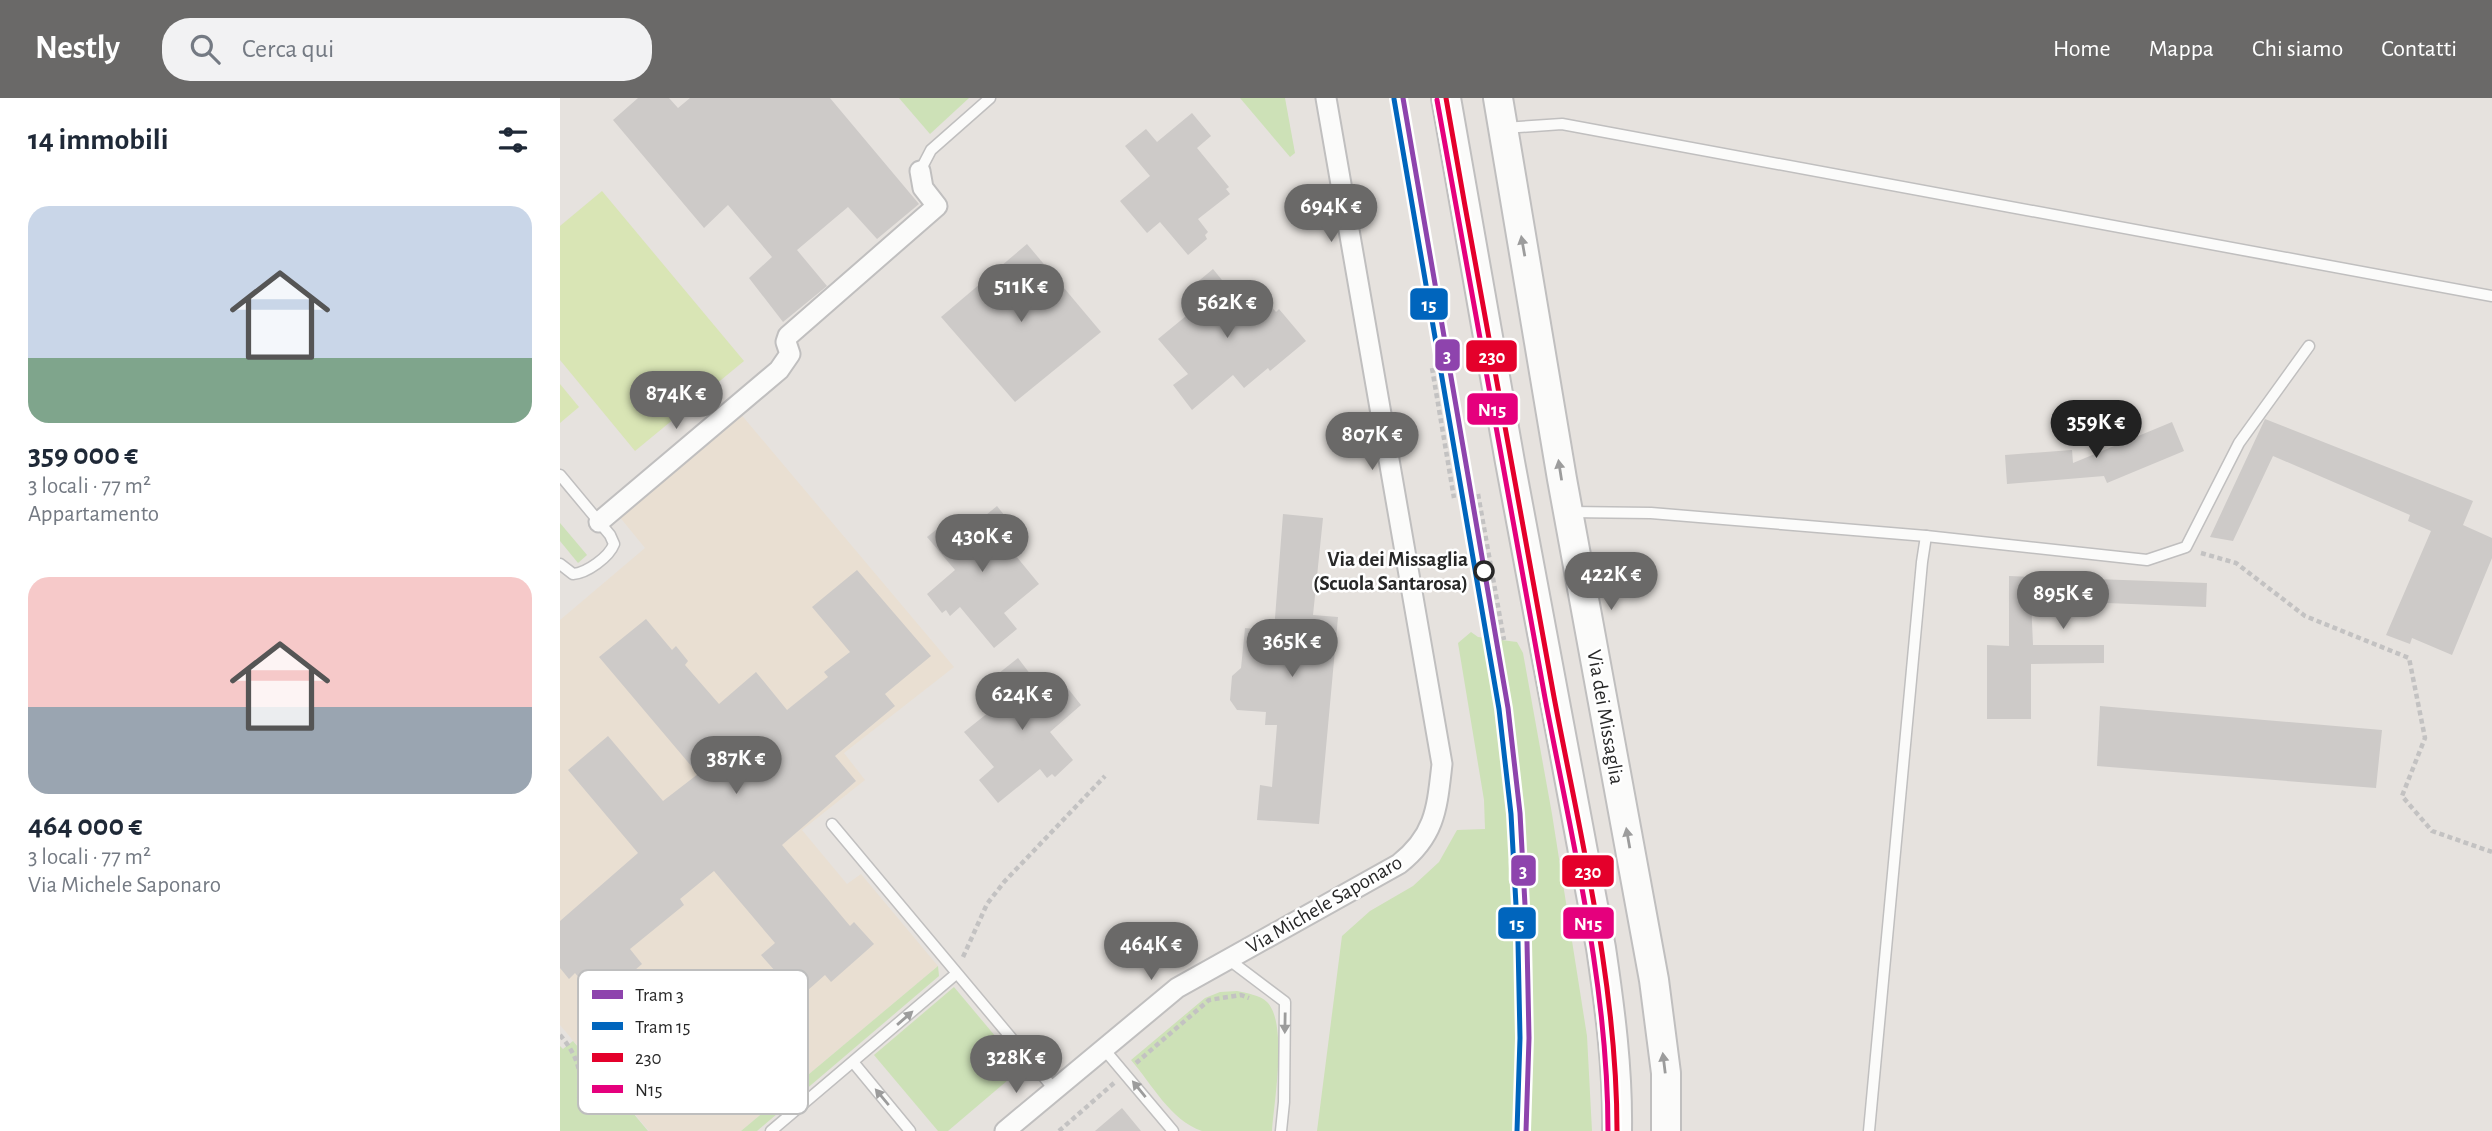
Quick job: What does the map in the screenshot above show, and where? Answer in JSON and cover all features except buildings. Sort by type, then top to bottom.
[{"type":"main road","points":[[1446,98],[1510,463],[1601,948],[1612,1025],[1618,1131]]},
{"type":"main road","name":"Via dei Missaglia","points":[[1498,98],[1568,512],[1654,980],[1666,1073],[1666,1131]]},
{"type":"street","name":"Via Michele Saponaro","points":[[1005,1131],[1177,988],[1399,864],[1412,854],[1426,836],[1438,801],[1442,764],[1408,556],[1326,98]]},
{"type":"street","points":[[599,522],[779,370],[790,354],[786,342],[788,336],[937,206],[923,188],[920,171]]},
{"type":"lane","points":[[920,171],[931,150],[990,98]]},
{"type":"lane","points":[[1503,128],[1562,124],[2492,296]]},
{"type":"lane","points":[[1568,512],[1651,513],[1926,536],[2147,560],[2186,547],[2238,443],[2309,346]]},
{"type":"lane","points":[[560,475],[614,544],[611,551],[579,574],[568,572],[560,564]]},
{"type":"lane","points":[[1869,1131],[1926,536]]},
{"type":"lane","points":[[832,824],[1054,1089]]},
{"type":"lane","points":[[1227,959],[1285,1002],[1281,1131]]},
{"type":"lane","points":[[808,1100],[956,974]]},
{"type":"lane","points":[[1103,1048],[1173,1131]]},
{"type":"lane","points":[[853,1062],[911,1131]]},
{"type":"lane","points":[[771,1131],[791,1114]]},
{"type":"path","points":[[1432,368],[1454,498]]},
{"type":"path","points":[[1478,494],[1504,640]]},
{"type":"path","points":[[2186,547],[2210,557],[2236,563],[2305,616],[2409,658],[2425,738],[2402,796],[2432,831],[2492,852]]},
{"type":"path","points":[[961,961],[999,887],[1105,776]]},
{"type":"path","points":[[1059,1131],[1209,1000],[1241,995],[1258,1002]]},
{"type":"path","points":[[560,1035],[578,1062]]},
{"type":"shaded area","points":[[739,412],[954,667],[844,753],[865,780],[802,830],[847,884],[861,874],[938,966],[808,1075],[808,970],[578,970],[578,1046],[560,1025],[560,620],[645,548],[618,515]]},
{"type":"shaded area","points":[[635,1114],[761,1114],[741,1131],[649,1131]]},
{"type":"green space","points":[[899,98],[969,98],[930,134]]},
{"type":"green space","points":[[1240,98],[1285,98],[1295,153],[1290,157]]},
{"type":"green space","points":[[602,191],[744,361],[635,451],[560,360],[560,226]]},
{"type":"green space","points":[[560,384],[579,407],[560,423]]},
{"type":"green space","points":[[560,523],[587,555],[578,563],[560,541]]},
{"type":"green space","points":[[1471,632],[1478,637],[1517,642],[1523,653],[1587,1036],[1592,1131],[1317,1131],[1342,936],[1370,911],[1413,886],[1439,862],[1457,830],[1485,829],[1484,800],[1458,643]]},
{"type":"green space","points":[[938,966],[939,976],[808,1088],[808,1075]]},
{"type":"green space","points":[[954,987],[1022,1068],[948,1131],[938,1131],[874,1055]]},
{"type":"green space","points":[[1237,991],[1267,1002],[1277,1027],[1278,1063],[1272,1131],[1202,1131],[1180,1119],[1171,1110],[1131,1060],[1205,998],[1220,992]]},
{"type":"green space","points":[[573,1041],[578,1047],[578,1114],[634,1114],[648,1131],[560,1131],[560,1046],[563,1049]]},
{"type":"green space","points":[[761,1114],[777,1114],[757,1131],[741,1131]]},
{"type":"tram line","name":"3","points":[[1403,98],[1508,708],[1520,813],[1527,942],[1529,1038],[1526,1131]]},
{"type":"tram line","name":"15","points":[[1394,99],[1499,709],[1511,814],[1518,942],[1520,1038],[1517,1131]]},
{"type":"transit line","name":"230","points":[[1446,98],[1526,548],[1596,913],[1611,1022],[1617,1131]]},
{"type":"transit line","name":"N15","points":[[1437,100],[1531,623],[1587,913],[1602,1022],[1608,1131]]},
{"type":"place","name":"Via dei Missaglia (Scuola Santarosa)","points":[[1484,571]]}]
